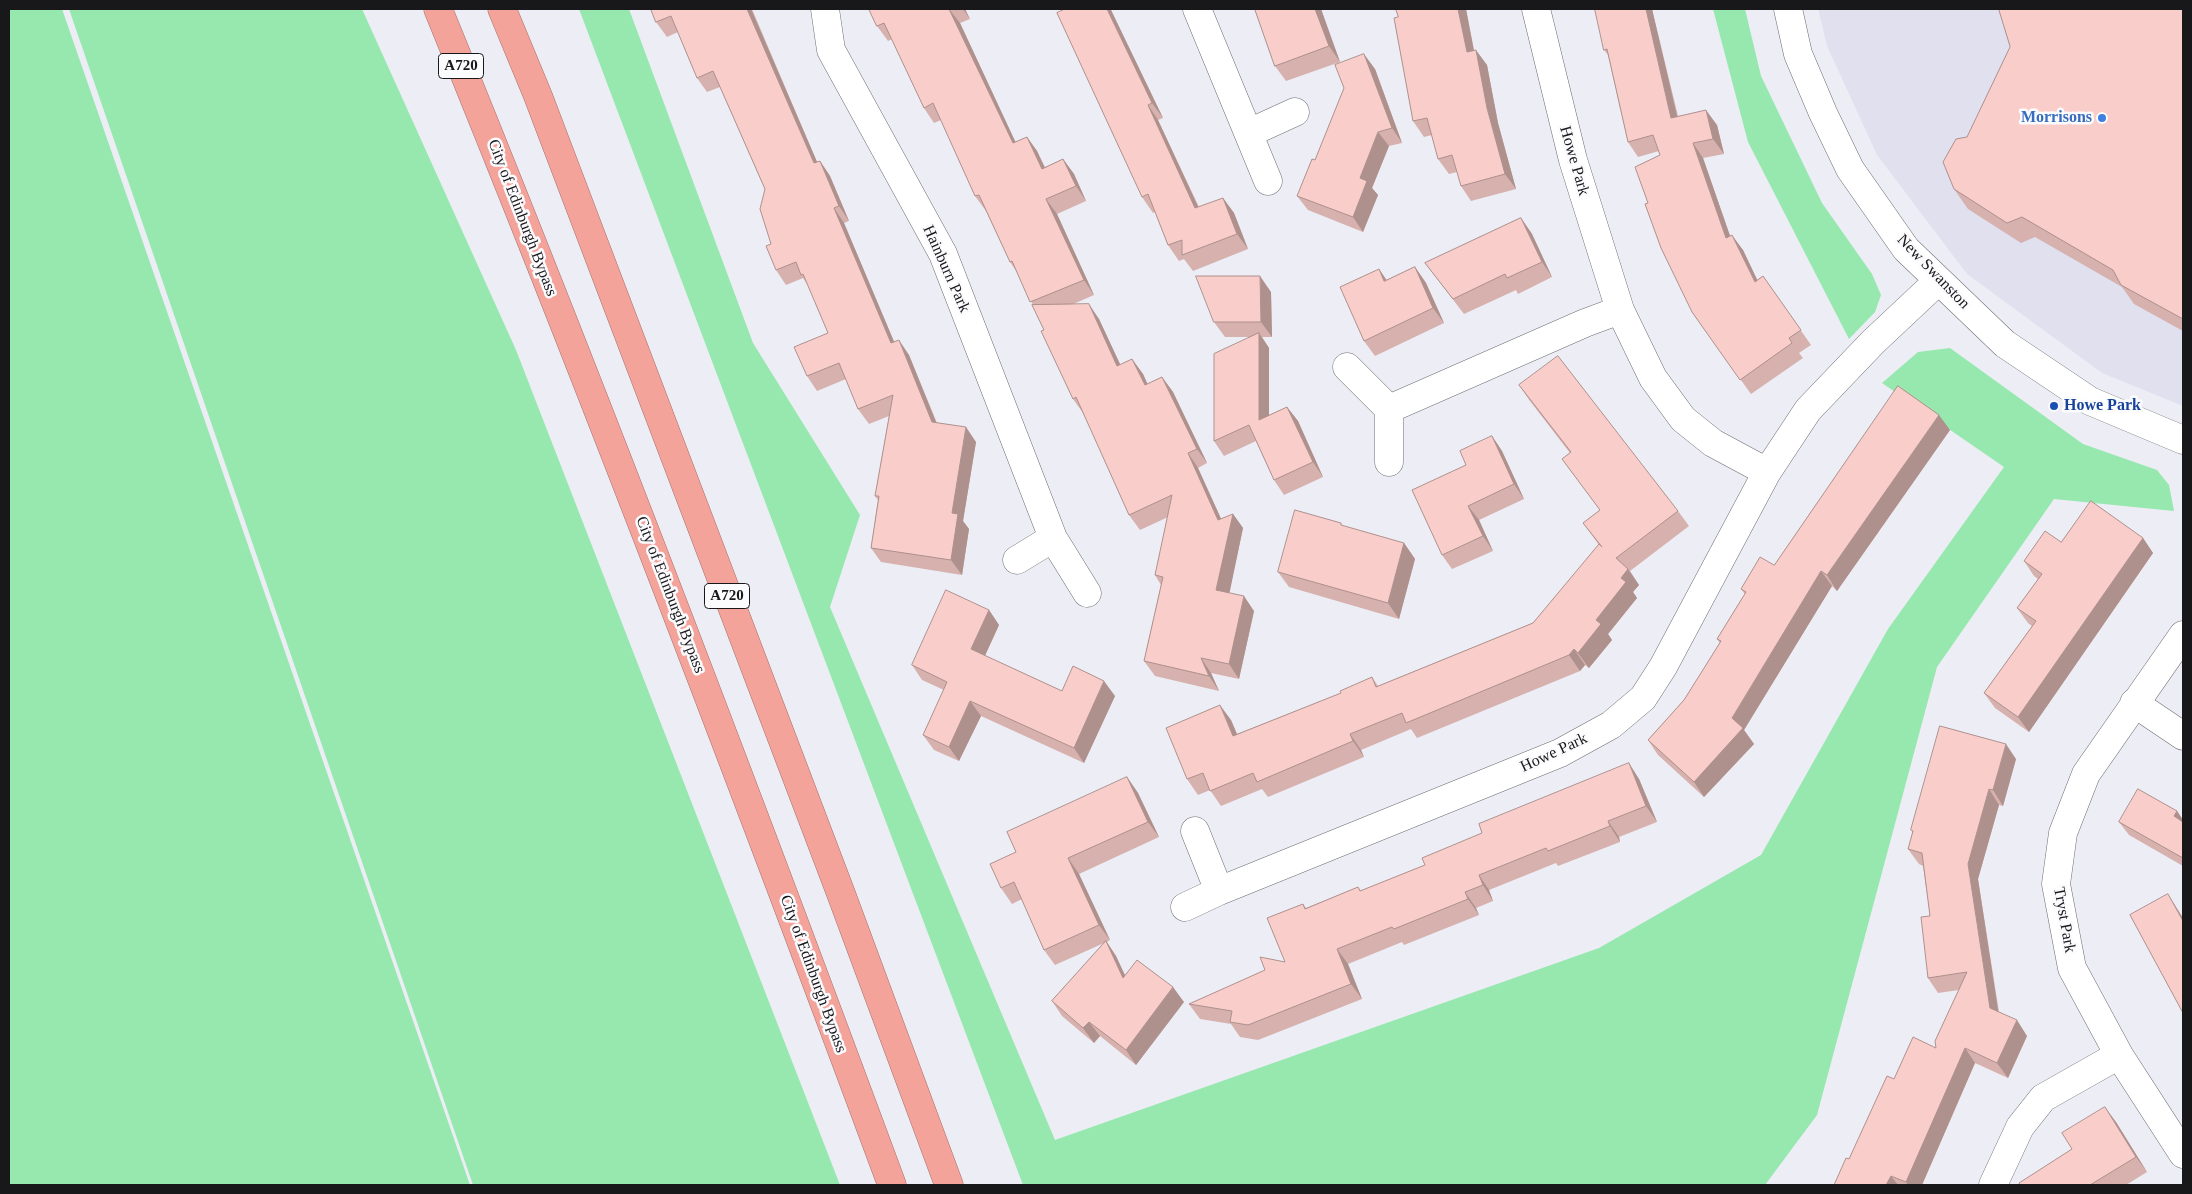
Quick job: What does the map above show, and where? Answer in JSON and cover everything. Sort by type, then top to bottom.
[{"type":"highway","points":[[430,9],[484,122]]},
{"type":"highway","name":"City of Edinburgh Bypass","points":[[438,9],[665,582],[892,1185]]},
{"type":"highway","name":"A720","points":[[502,9],[538,96],[840,890],[949,1185]]},
{"type":"highway","points":[[508,9],[538,96]]},
{"type":"street","name":"Hainburn Park","points":[[825,9],[831,50],[943,254],[1054,538],[1087,593]]},
{"type":"street","points":[[1197,9],[1268,181]]},
{"type":"street","name":"Howe Park","points":[[1536,9],[1573,160],[1620,310],[1653,378],[1683,420],[1712,443],[1767,472]]},
{"type":"street","name":"New Swanston","points":[[1788,9],[1798,54],[1850,169],[1906,249],[2005,344],[2090,401],[2183,440]]},
{"type":"street","points":[[1249,133],[1295,112]]},
{"type":"street","name":"Howe Park","points":[[1185,907],[1560,752],[1611,725],[1643,698],[1663,667],[1767,472],[1808,410],[1873,342],[1938,281]]},
{"type":"street","points":[[1389,410],[1585,323],[1620,310]]},
{"type":"street","points":[[1347,367],[1389,410],[1389,462]]},
{"type":"street","points":[[1018,560],[1054,538]]},
{"type":"street","name":"Tryst Park","points":[[2183,635],[2086,774],[2064,833],[2056,884],[2072,968],[2119,1055],[2183,1154]]},
{"type":"street","points":[[2134,703],[2183,736]]},
{"type":"street","points":[[1195,830],[1220,891]]},
{"type":"street","points":[[1994,1185],[2020,1127],[2043,1098],[2119,1055]]},
{"type":"shaded area","points":[[1818,9],[2183,9],[2183,406],[2102,373],[1967,274],[1877,155],[1827,46]]},
{"type":"green space","points":[[9,9],[62,9],[470,1185],[9,1185]]},
{"type":"green space","points":[[69,9],[362,9],[516,350],[840,1185],[473,1185]]},
{"type":"green space","points":[[579,9],[629,9],[753,343],[860,515],[830,607],[1055,1140],[1599,948],[1761,855],[1888,629],[2004,467],[1882,383],[1918,352],[1950,348],[2083,444],[2157,470],[2169,485],[2174,511],[2054,499],[1937,667],[1817,1115],[1765,1185],[1023,1185]]},
{"type":"green space","points":[[1713,9],[1745,9],[1761,76],[1822,203],[1872,274],[1881,295],[1875,312],[1849,339],[1748,142]]},
{"type":"building","points":[[651,9],[747,9],[814,163],[820,161],[839,206],[834,208],[891,343],[899,340],[932,422],[966,427],[952,513],[958,514],[951,560],[871,548],[879,496],[875,496],[893,395],[858,409],[839,363],[807,376],[794,347],[828,333],[803,274],[801,275],[796,262],[776,270],[766,246],[771,244],[760,209],[765,189],[713,71],[697,78],[671,16],[656,22]]},
{"type":"building","points":[[869,9],[949,9],[1013,143],[1027,137],[1042,169],[1063,159],[1076,186],[1046,199],[1084,280],[1030,302],[979,195],[975,196],[933,103],[924,108],[884,23],[877,26]]},
{"type":"building","points":[[1065,9],[1107,9],[1152,103],[1148,105],[1195,208],[1223,198],[1237,234],[1182,255],[1182,240],[1168,245],[1148,194],[1142,197],[1057,13]]},
{"type":"building","points":[[1255,9],[1315,9],[1329,46],[1275,66]]},
{"type":"building","points":[[1396,9],[1458,9],[1467,52],[1476,50],[1487,108],[1505,174],[1461,186],[1452,155],[1438,159],[1427,118],[1413,121],[1394,18],[1398,17]]},
{"type":"building","points":[[1595,9],[1646,9],[1671,118],[1706,110],[1713,139],[1693,143],[1726,238],[1732,235],[1755,282],[1763,276],[1801,330],[1789,338],[1792,343],[1740,380],[1692,312],[1661,248],[1645,204],[1648,203],[1635,167],[1660,155],[1653,135],[1628,142],[1607,49],[1604,50]]},
{"type":"building","name":"Morrisons","points":[[1999,9],[2183,9],[2183,319],[2121,285],[2113,270],[2022,217],[2007,223],[1954,189],[1943,162],[1956,139],[1967,137],[2010,47]]},
{"type":"building","points":[[1364,54],[1392,128],[1378,132],[1360,178],[1367,181],[1353,217],[1297,196],[1312,159],[1315,160],[1344,88],[1335,65]]},
{"type":"building","points":[[1521,218],[1542,262],[1507,278],[1505,274],[1453,299],[1425,263]]},
{"type":"building","points":[[1415,267],[1433,308],[1364,341],[1340,287],[1379,269],[1384,281]]},
{"type":"building","points":[[1196,276],[1260,276],[1261,322],[1214,322]]},
{"type":"building","points":[[1089,304],[1117,366],[1132,359],[1145,385],[1162,377],[1197,449],[1188,453],[1218,520],[1233,514],[1216,590],[1244,596],[1229,664],[1201,658],[1209,676],[1144,661],[1163,577],[1155,575],[1172,495],[1129,515],[1076,397],[1073,399],[1041,331],[1044,330],[1032,305]]},
{"type":"building","points":[[1259,333],[1259,420],[1287,407],[1313,462],[1274,480],[1249,425],[1214,441],[1214,354]]},
{"type":"building","points":[[1558,356],[1678,511],[1616,558],[1628,569],[1621,578],[1626,582],[1596,620],[1601,624],[1578,653],[1574,649],[1569,655],[1406,723],[1402,713],[1350,734],[1353,741],[1257,782],[1253,773],[1210,791],[1203,773],[1187,779],[1166,728],[1220,705],[1233,736],[1341,693],[1340,691],[1372,677],[1376,687],[1533,623],[1599,544],[1602,547],[1583,523],[1600,510],[1562,459],[1571,452],[1519,385]]},
{"type":"building","points":[[1898,386],[1939,415],[1827,575],[1821,571],[1732,718],[1743,728],[1694,782],[1648,740],[1684,700],[1721,641],[1717,639],[1746,592],[1741,589],[1760,557],[1774,565]]},
{"type":"building","points":[[1492,436],[1514,484],[1468,506],[1483,536],[1442,555],[1412,490],[1466,465],[1460,451]]},
{"type":"building","points":[[2091,501],[2143,538],[2018,717],[1984,693],[2036,621],[2017,608],[2042,574],[2024,561],[2045,531],[2061,542]]},
{"type":"building","points":[[1295,510],[1404,543],[1388,603],[1278,572]]},
{"type":"building","points":[[946,590],[989,610],[971,649],[1062,691],[1073,666],[1104,681],[1074,748],[970,701],[949,747],[923,735],[947,682],[912,665]]},
{"type":"building","points":[[1940,726],[2006,744],[1993,790],[1989,789],[1968,864],[1990,1008],[2017,1020],[1997,1063],[1965,1048],[1906,1182],[1891,1176],[1886,1185],[1834,1185],[1846,1158],[1849,1159],[1887,1076],[1894,1079],[1913,1037],[1936,1048],[1935,1041],[1967,972],[1928,978],[1921,917],[1930,916],[1922,853],[1908,849],[1913,831],[1911,830]]},
{"type":"building","points":[[1629,763],[1646,806],[1608,821],[1610,826],[1548,851],[1546,848],[1479,875],[1483,885],[1465,892],[1468,899],[1394,929],[1392,927],[1337,949],[1351,984],[1248,1025],[1230,1022],[1232,1011],[1189,1004],[1265,970],[1260,957],[1285,962],[1267,918],[1303,904],[1305,909],[1358,887],[1360,891],[1425,865],[1422,858],[1482,833],[1479,824]]},
{"type":"building","points":[[1127,777],[1148,822],[1068,858],[1099,925],[1044,950],[1014,882],[1001,888],[990,864],[1016,852],[1007,832]]},
{"type":"building","points":[[2138,789],[2177,811],[2174,816],[2183,822],[2183,858],[2119,822]]},
{"type":"building","points":[[2168,894],[2183,921],[2183,1013],[2130,915]]},
{"type":"building","points":[[1106,941],[1123,978],[1137,960],[1173,987],[1126,1050],[1089,1022],[1083,1028],[1052,1001]]},
{"type":"building","points":[[2105,1107],[2136,1157],[2090,1185],[2020,1185],[2019,1183],[2072,1149],[2062,1133]]},
{"type":"place","name":"Morrisons","points":[[2102,118]]},
{"type":"place","name":"Howe Park","points":[[2054,406]]}]
